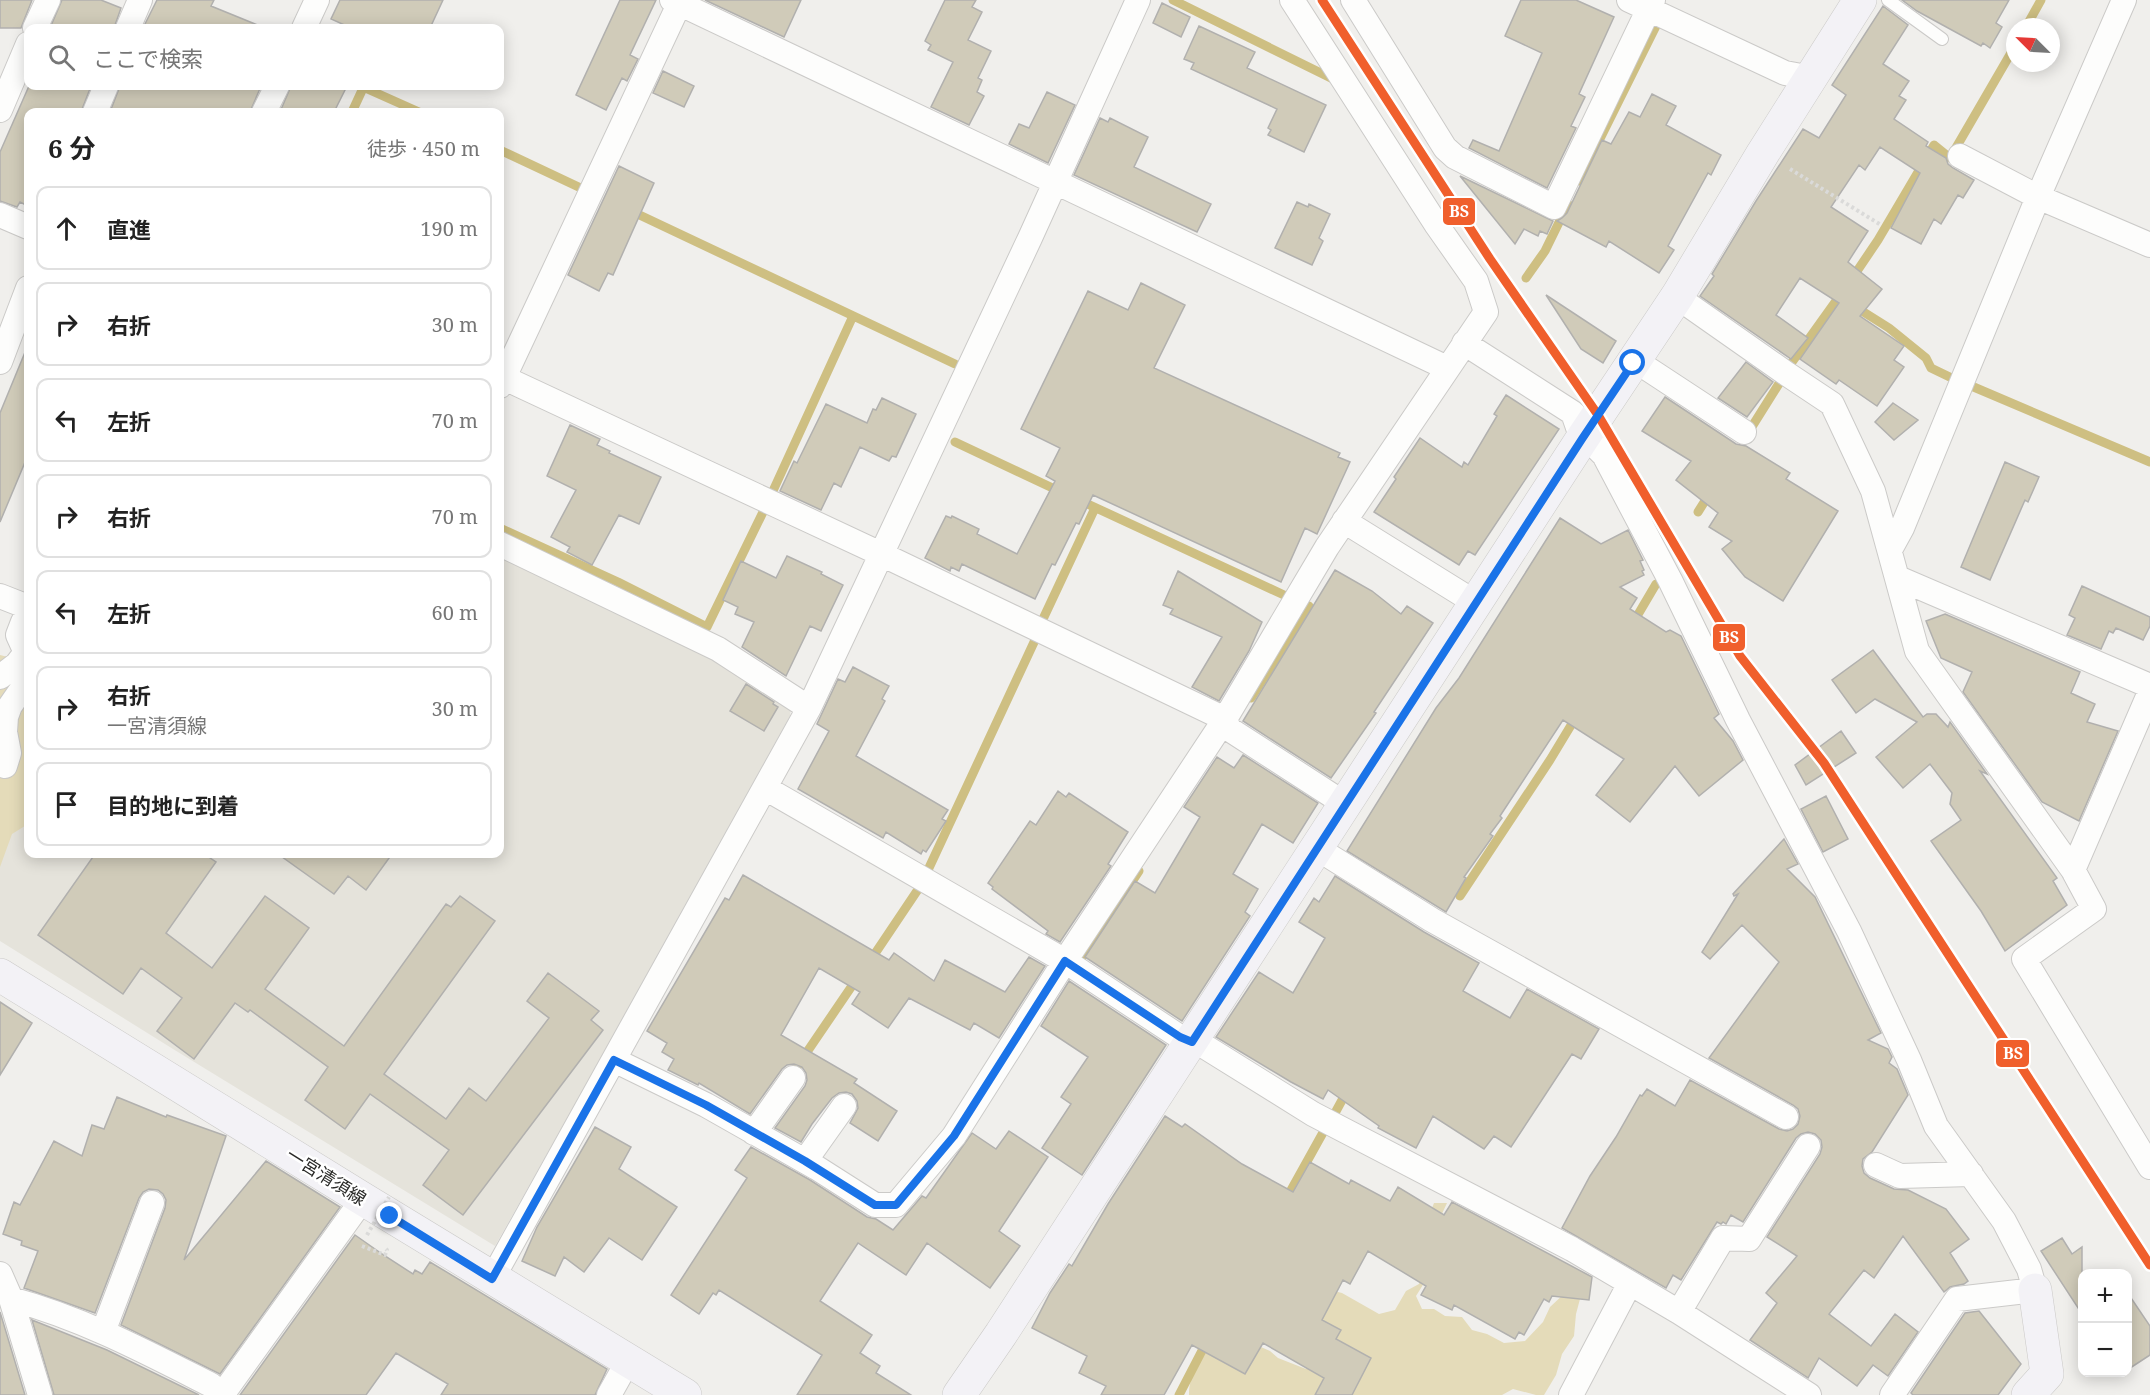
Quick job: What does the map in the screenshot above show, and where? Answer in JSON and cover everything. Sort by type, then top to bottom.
[{"type":"street","points":[[37,24],[48,0]]},
{"type":"street","points":[[130,24],[140,0]]},
{"type":"street","points":[[306,24],[317,0]]},
{"type":"street","points":[[492,1279],[808,708],[1055,183],[1138,0]]},
{"type":"street","points":[[614,1060],[706,1105],[805,1161],[875,1205],[896,1205],[954,1136],[1065,961],[1225,719],[1344,521],[1486,312],[1476,281],[1436,224],[1292,0]]},
{"type":"street","points":[[1353,0],[1445,148],[1455,156],[1554,207],[1643,3],[1785,73],[1812,78]]},
{"type":"street","points":[[959,1395],[1192,1042],[1582,439],[1678,295],[1763,153],[1860,0]]},
{"type":"street","points":[[1890,548],[1902,528],[2038,197],[2124,0]]},
{"type":"street","points":[[504,374],[677,1],[1447,368]]},
{"type":"street","points":[[0,110],[24,53]]},
{"type":"street","points":[[97,108],[104,90]]},
{"type":"street","points":[[266,108],[275,90]]},
{"type":"street","points":[[1960,156],[2038,197],[2150,245]]},
{"type":"street","points":[[0,215],[24,225]]},
{"type":"street","points":[[1678,295],[1680,299],[1832,404],[1873,491],[1917,651],[2073,870],[2094,909],[2024,959],[2150,1167]]},
{"type":"street","points":[[0,362],[24,299]]},
{"type":"street","points":[[1464,342],[1573,413],[1582,439]]},
{"type":"street","points":[[1633,363],[1639,363],[1744,432]]},
{"type":"street","points":[[504,381],[881,554],[1225,719],[1229,729],[1345,804]]},
{"type":"street","points":[[1582,439],[1589,440],[1605,455],[1670,580],[1738,720],[1849,931],[1909,1060],[1935,1126],[2004,1221],[2029,1269],[2035,1290],[2043,1388]]},
{"type":"street","points":[[1344,521],[1476,603]]},
{"type":"street","points":[[504,546],[718,649],[808,708]]},
{"type":"street","points":[[1898,578],[2150,686]]},
{"type":"street","points":[[0,677],[17,664],[15,625]]},
{"type":"street","points":[[9,769],[5,732],[6,717],[10,706],[24,686]]},
{"type":"street","points":[[2073,870],[2150,692]]},
{"type":"street","points":[[765,788],[1065,961],[1180,1037],[1207,1048],[1313,1114],[1572,1249],[1679,1312],[1809,1395]]},
{"type":"street","points":[[1318,849],[1432,920],[1786,1116]]},
{"type":"street","name":"一宮清須線","points":[[0,975],[376,1198],[492,1279],[685,1395]]},
{"type":"street","points":[[754,1133],[793,1078]]},
{"type":"street","points":[[805,1161],[844,1106]]},
{"type":"street","points":[[1679,1312],[1723,1238],[1749,1239],[1808,1146]]},
{"type":"street","points":[[1876,1164],[1900,1176],[1971,1174]]},
{"type":"street","points":[[11,1299],[47,1309],[103,1332],[211,1385],[223,1395],[376,1198]]},
{"type":"street","points":[[103,1332],[152,1203]]},
{"type":"street","points":[[0,1274],[11,1299],[40,1395]]},
{"type":"street","points":[[1571,1395],[1630,1284]]},
{"type":"street","points":[[1892,1395],[1957,1299],[2035,1290]]},
{"type":"street","points":[[609,1395],[628,1361]]},
{"type":"lane","points":[[1888,0],[1942,39]]},
{"type":"path","points":[[1763,153],[1881,225]]},
{"type":"path","points":[[374,1240],[367,1235],[376,1198]]},
{"type":"path","points":[[356,1244],[385,1255],[387,1251],[381,1245]]},
{"type":"shaded area","points":[[504,560],[713,658],[791,705],[790,716],[495,1246],[0,941],[0,795],[24,753],[24,858],[504,858]]},
{"type":"shaded area","points":[[24,639],[24,826],[12,834],[0,867],[0,655],[12,658]]},
{"type":"shaded area","points":[[1434,1203],[1447,1203],[1440,1218],[1426,1280],[1416,1296],[1422,1309],[1434,1309],[1445,1316],[1462,1317],[1472,1330],[1487,1334],[1504,1343],[1525,1341],[1543,1322],[1550,1307],[1566,1292],[1580,1299],[1574,1336],[1562,1354],[1556,1375],[1544,1395],[1513,1389],[1502,1395],[1189,1395],[1193,1374],[1209,1344],[1254,1344],[1270,1351],[1278,1358],[1306,1369],[1314,1367],[1314,1326],[1326,1289],[1342,1293],[1379,1314],[1395,1310],[1406,1291],[1419,1284],[1427,1261],[1427,1221]]},
{"type":"building","points":[[0,0],[32,0],[21,28],[0,28]]},
{"type":"building","points":[[62,0],[101,0],[121,8],[115,24],[52,24]]},
{"type":"building","points":[[157,0],[214,0],[211,6],[255,24],[145,24]]},
{"type":"building","points":[[340,0],[443,0],[432,24],[342,24],[331,19]]},
{"type":"building","points":[[620,0],[656,0],[630,55],[638,59],[627,81],[622,78],[606,110],[576,95]]},
{"type":"building","points":[[705,0],[801,0],[784,37]]},
{"type":"building","points":[[945,0],[976,0],[972,7],[982,12],[968,40],[991,51],[978,78],[982,80],[977,92],[984,96],[969,125],[931,107],[953,62],[928,50],[931,45],[925,41]]},
{"type":"building","points":[[1521,0],[1576,0],[1614,17],[1579,94],[1585,97],[1571,126],[1576,128],[1547,188],[1469,148],[1473,140],[1499,151],[1542,53],[1505,36]]},
{"type":"building","points":[[1902,0],[2009,0],[1996,23],[2002,27],[1990,48],[1983,43],[1981,46],[1917,11]]},
{"type":"building","points":[[1162,3],[1190,17],[1181,37],[1153,23]]},
{"type":"building","points":[[1883,6],[1908,25],[1883,64],[1909,81],[1899,96],[1906,100],[1894,119],[1928,142],[1926,146],[1946,158],[1948,164],[1953,168],[1974,180],[1963,198],[1958,195],[1941,224],[1934,219],[1921,244],[1891,228],[1920,173],[1880,147],[1865,170],[1859,165],[1831,207],[1868,231],[1848,262],[1882,289],[1860,316],[1904,346],[1894,360],[1904,367],[1877,406],[1839,380],[1836,384],[1800,359],[1839,303],[1800,278],[1776,315],[1808,338],[1791,359],[1700,296],[1714,276],[1712,274],[1756,201],[1803,129],[1819,138],[1846,95],[1832,85]]},
{"type":"building","points":[[1199,26],[1255,52],[1247,68],[1326,105],[1304,152],[1268,135],[1271,130],[1268,128],[1277,109],[1191,69],[1194,63],[1184,59]]},
{"type":"building","points":[[663,71],[694,86],[684,107],[653,93]]},
{"type":"building","points":[[27,90],[89,90],[83,108],[24,108],[24,204],[20,202],[17,207],[0,201],[0,152]]},
{"type":"building","points":[[118,90],[259,90],[252,108],[112,108]]},
{"type":"building","points":[[289,90],[345,90],[336,108],[282,108]]},
{"type":"building","points":[[1047,92],[1075,105],[1048,163],[1009,144],[1019,124],[1029,128]]},
{"type":"building","points":[[1652,94],[1676,106],[1666,125],[1721,155],[1711,175],[1708,173],[1668,246],[1674,250],[1659,273],[1609,241],[1606,247],[1557,221],[1567,213],[1602,140],[1611,144],[1629,112],[1640,117]]},
{"type":"building","points":[[1100,118],[1108,122],[1110,118],[1148,137],[1134,167],[1211,204],[1197,232],[1074,175]]},
{"type":"building","points":[[619,166],[654,183],[613,275],[608,273],[599,291],[568,275]]},
{"type":"building","points":[[1460,176],[1553,221],[1547,234],[1540,231],[1538,236],[1524,229],[1515,244]]},
{"type":"building","points":[[1297,202],[1308,207],[1309,204],[1330,214],[1319,238],[1323,241],[1312,265],[1275,248]]},
{"type":"building","points":[[1141,283],[1185,305],[1154,368],[1340,453],[1338,457],[1350,462],[1317,534],[1305,528],[1281,582],[1093,495],[1055,565],[1052,564],[1035,599],[962,564],[959,571],[951,567],[950,571],[925,558],[946,516],[951,518],[952,516],[979,529],[977,534],[1017,554],[1055,481],[1046,476],[1060,448],[1021,429],[1088,291],[1128,310]]},
{"type":"building","points":[[1546,295],[1616,341],[1603,363],[1581,349]]},
{"type":"building","points":[[24,355],[24,465],[0,522],[0,413]]},
{"type":"building","points":[[1746,362],[1773,382],[1747,417],[1718,398]]},
{"type":"building","points":[[1506,395],[1559,429],[1475,555],[1468,551],[1459,565],[1374,512],[1420,438],[1462,467],[1464,462],[1468,465],[1497,416],[1494,414]]},
{"type":"building","points":[[1665,397],[1736,444],[1746,446],[1790,473],[1786,479],[1838,511],[1783,601],[1745,577],[1722,549],[1732,541],[1709,527],[1718,513],[1676,480],[1691,461],[1642,431]]},
{"type":"building","points":[[882,398],[916,414],[896,457],[892,456],[889,461],[860,447],[841,487],[834,483],[821,510],[780,491],[794,461],[797,463],[826,404],[867,423],[873,409],[876,410]]},
{"type":"building","points":[[1893,403],[1918,420],[1894,440],[1875,422]]},
{"type":"building","points":[[570,425],[600,439],[597,445],[610,451],[609,453],[661,477],[639,524],[619,515],[592,565],[567,552],[570,547],[551,537],[576,490],[547,476]]},
{"type":"building","points":[[2005,462],[2039,477],[2028,502],[2025,500],[1990,580],[1961,567]]},
{"type":"building","points":[[1560,518],[1601,544],[1628,530],[1643,560],[1640,561],[1644,570],[1642,571],[1644,575],[1620,587],[1637,598],[1630,609],[1666,632],[1670,630],[1681,636],[1719,714],[1714,718],[1733,741],[1743,760],[1699,796],[1675,766],[1630,822],[1596,795],[1624,759],[1563,720],[1500,816],[1502,818],[1490,834],[1493,836],[1464,877],[1466,878],[1446,912],[1347,851],[1436,708],[1459,678]]},
{"type":"building","points":[[787,556],[822,572],[821,574],[843,585],[821,631],[810,626],[786,676],[742,647],[754,622],[735,614],[738,607],[723,600],[741,561],[776,578]]},
{"type":"building","points":[[1335,570],[1372,591],[1401,614],[1407,606],[1433,623],[1374,712],[1376,713],[1331,778],[1243,721]]},
{"type":"building","points":[[1178,571],[1262,622],[1249,651],[1219,701],[1192,687],[1222,637],[1170,614],[1173,609],[1163,605]]},
{"type":"building","points":[[2082,586],[2150,617],[2150,626],[2143,640],[2116,628],[2113,633],[2109,631],[2101,649],[2067,635],[2075,618],[2069,615]]},
{"type":"building","points":[[1945,614],[2080,672],[2071,693],[2095,704],[2087,722],[2118,731],[2079,821],[2042,802],[1963,692],[1972,672],[1941,658],[1926,621]]},
{"type":"building","points":[[1873,650],[1923,717],[1927,714],[1936,714],[1948,727],[1950,722],[1987,774],[1980,771],[2057,878],[2053,881],[2067,905],[2005,951],[1981,911],[1931,841],[1961,820],[1950,804],[1952,793],[1930,764],[1903,788],[1876,757],[1917,722],[1875,699],[1856,713],[1832,680]]},
{"type":"building","points":[[853,667],[889,686],[882,699],[885,701],[856,756],[948,810],[942,819],[946,821],[926,852],[923,850],[921,854],[886,832],[883,838],[798,789],[829,731],[817,724],[838,679],[845,682]]},
{"type":"building","points":[[746,684],[778,707],[764,731],[730,711]]},
{"type":"building","points":[[1841,731],[1856,753],[1806,785],[1795,765]]},
{"type":"building","points":[[1243,755],[1318,803],[1293,843],[1262,824],[1233,874],[1258,889],[1245,912],[1250,916],[1182,1021],[1085,957],[1135,881],[1155,893],[1200,817],[1184,807],[1217,757],[1234,768]]},
{"type":"building","points":[[1058,791],[1066,797],[1069,793],[1128,832],[1108,864],[1111,866],[1060,942],[1046,934],[1048,931],[992,889],[993,887],[988,883],[1030,821],[1036,825]]},
{"type":"building","points":[[1826,796],[1848,839],[1823,852],[1801,809]]},
{"type":"building","points":[[1784,839],[1798,864],[1787,869],[1815,897],[1881,1033],[1868,1040],[1888,1049],[1892,1057],[1889,1063],[1897,1069],[1908,1095],[1872,1152],[1863,1159],[1864,1173],[1894,1189],[1908,1190],[1946,1209],[1969,1239],[1950,1253],[1968,1281],[1964,1284],[1950,1287],[1944,1292],[1903,1236],[1874,1278],[1864,1270],[1829,1314],[1871,1346],[1895,1314],[1918,1332],[1888,1376],[1873,1365],[1857,1386],[1819,1358],[1808,1378],[1750,1340],[1777,1303],[1766,1293],[1797,1256],[1767,1237],[1820,1154],[1821,1140],[1815,1134],[1808,1132],[1796,1138],[1743,1222],[1731,1215],[1726,1224],[1717,1222],[1681,1280],[1673,1275],[1666,1288],[1562,1228],[1590,1176],[1640,1095],[1642,1096],[1647,1089],[1675,1106],[1690,1080],[1779,1129],[1787,1131],[1798,1124],[1800,1116],[1798,1109],[1793,1105],[1709,1058],[1779,962],[1742,925],[1710,959],[1702,952],[1738,894],[1734,896],[1733,894]]},
{"type":"building","points":[[92,858],[210,858],[216,862],[166,933],[212,968],[265,896],[309,928],[265,989],[344,1046],[446,904],[451,907],[460,896],[495,921],[384,1074],[446,1119],[469,1088],[486,1101],[549,1018],[527,1001],[548,973],[599,1011],[591,1020],[603,1030],[463,1215],[423,1185],[449,1150],[370,1094],[345,1129],[305,1100],[328,1067],[250,1010],[248,1012],[235,1003],[194,1059],[157,1031],[182,998],[141,968],[123,994],[38,935]]},
{"type":"building","points":[[284,858],[389,858],[366,890],[348,876],[334,894]]},
{"type":"building","points":[[743,875],[889,960],[894,953],[934,981],[945,960],[1005,992],[1029,957],[1045,966],[999,1038],[974,1023],[970,1030],[909,998],[888,1028],[852,1004],[860,992],[819,968],[781,1035],[857,1079],[854,1083],[897,1111],[878,1141],[850,1123],[858,1108],[857,1101],[852,1094],[839,1093],[832,1098],[801,1142],[775,1128],[805,1086],[806,1073],[802,1067],[794,1064],[782,1069],[750,1114],[699,1083],[698,1085],[668,1070],[674,1059],[662,1052],[667,1043],[647,1031],[725,898],[729,900]]},
{"type":"building","points":[[1335,876],[1424,932],[1479,963],[1463,991],[1510,1018],[1527,989],[1599,1029],[1581,1059],[1572,1054],[1511,1147],[1494,1136],[1484,1149],[1433,1116],[1416,1148],[1378,1128],[1379,1126],[1328,1090],[1323,1099],[1216,1037],[1259,972],[1293,993],[1325,938],[1299,922],[1314,898],[1319,902]]},
{"type":"building","points":[[1069,981],[1166,1045],[1082,1175],[1042,1148],[1071,1104],[1061,1097],[1088,1057],[1041,1026]]},
{"type":"building","points":[[0,1002],[32,1023],[0,1075]]},
{"type":"building","points":[[117,1097],[166,1117],[167,1115],[226,1136],[184,1260],[266,1161],[340,1207],[220,1374],[121,1325],[165,1208],[166,1200],[158,1190],[149,1189],[139,1198],[95,1313],[24,1288],[38,1251],[21,1245],[22,1241],[3,1234],[14,1202],[20,1205],[54,1141],[82,1156],[92,1125],[104,1129]]},
{"type":"building","points":[[1165,1116],[1182,1127],[1185,1124],[1242,1164],[1293,1192],[1310,1162],[1349,1184],[1351,1180],[1390,1201],[1398,1187],[1444,1215],[1452,1202],[1592,1277],[1589,1300],[1552,1296],[1549,1302],[1544,1299],[1524,1335],[1519,1332],[1515,1339],[1454,1305],[1452,1310],[1421,1295],[1426,1286],[1368,1251],[1350,1284],[1343,1280],[1322,1320],[1341,1330],[1336,1339],[1371,1358],[1352,1395],[1315,1395],[1324,1378],[1263,1343],[1245,1374],[1192,1345],[1164,1395],[1101,1395],[1106,1386],[1079,1373],[1087,1356],[1032,1328],[1050,1293],[1069,1264],[1072,1266],[1108,1204]]},
{"type":"building","points":[[595,1127],[631,1147],[619,1169],[677,1207],[642,1260],[609,1238],[584,1272],[564,1257],[555,1276],[522,1261],[537,1227]]},
{"type":"building","points":[[1009,1131],[1048,1157],[999,1231],[1020,1246],[990,1288],[927,1243],[906,1275],[858,1243],[820,1301],[872,1335],[860,1353],[880,1366],[876,1373],[911,1395],[797,1395],[822,1355],[719,1290],[716,1295],[713,1293],[699,1314],[671,1295],[747,1178],[735,1170],[751,1147],[810,1180],[867,1217],[876,1219],[893,1230],[922,1196],[926,1198],[972,1133],[996,1149]]},
{"type":"building","points":[[355,1235],[413,1274],[415,1270],[422,1274],[430,1262],[607,1369],[595,1395],[441,1395],[448,1384],[396,1353],[366,1395],[240,1395]]},
{"type":"building","points":[[2062,1238],[2072,1254],[2082,1247],[2082,1269],[2078,1269],[2078,1308],[2041,1251]]},
{"type":"building","points":[[2132,1299],[2150,1326],[2150,1355],[2132,1367]]},
{"type":"building","points":[[1979,1311],[2021,1364],[1998,1395],[1913,1395],[1911,1393],[1965,1313]]},
{"type":"building","points":[[0,1312],[25,1395],[0,1395]]},
{"type":"building","points":[[32,1320],[107,1350],[199,1395],[54,1395]]},
{"type":"waterway","points":[[1173,0],[1335,80]]},
{"type":"waterway","points":[[2031,18],[2041,0]]},
{"type":"waterway","points":[[1579,181],[1657,24]]},
{"type":"waterway","points":[[1851,280],[1878,240],[1934,145],[1950,158],[2006,62]]},
{"type":"waterway","points":[[354,108],[362,90]]},
{"type":"waterway","points":[[370,90],[410,108]]},
{"type":"waterway","points":[[504,152],[585,190]]},
{"type":"waterway","points":[[1526,278],[1545,251],[1568,204]]},
{"type":"waterway","points":[[629,210],[955,364]]},
{"type":"waterway","points":[[1790,365],[1843,291]]},
{"type":"waterway","points":[[1854,306],[1889,328],[1926,358],[1931,368],[1958,381]]},
{"type":"waterway","points":[[772,493],[853,316]]},
{"type":"waterway","points":[[1748,433],[1780,382]]},
{"type":"waterway","points":[[1969,385],[2150,462]]},
{"type":"waterway","points":[[955,442],[1061,492]]},
{"type":"waterway","points":[[1698,512],[1710,493]]},
{"type":"waterway","points":[[1079,500],[1284,595]]},
{"type":"waterway","points":[[1043,619],[1095,508]]},
{"type":"waterway","points":[[504,530],[618,582],[707,627],[764,510]]},
{"type":"waterway","points":[[1633,623],[1656,584]]},
{"type":"waterway","points":[[1251,698],[1309,606]]},
{"type":"waterway","points":[[928,870],[1035,640]]},
{"type":"waterway","points":[[1460,896],[1576,717]]},
{"type":"waterway","points":[[1083,956],[1139,871]]},
{"type":"waterway","points":[[870,961],[919,888]]},
{"type":"waterway","points":[[792,1074],[858,977]]},
{"type":"waterway","points":[[1335,1113],[1347,1091]]},
{"type":"waterway","points":[[1285,1201],[1325,1129]]},
{"type":"waterway","points":[[1179,1395],[1207,1341]]},
{"type":"transit line","name":"BS","points":[[1322,0],[1490,259],[1598,415],[1740,656],[1824,763],[2150,1265]]},
{"type":"route","points":[[390,1216],[492,1279],[614,1060],[706,1105],[805,1161],[875,1205],[896,1205],[954,1136],[1065,961],[1180,1037],[1192,1042],[1633,363]]}]
